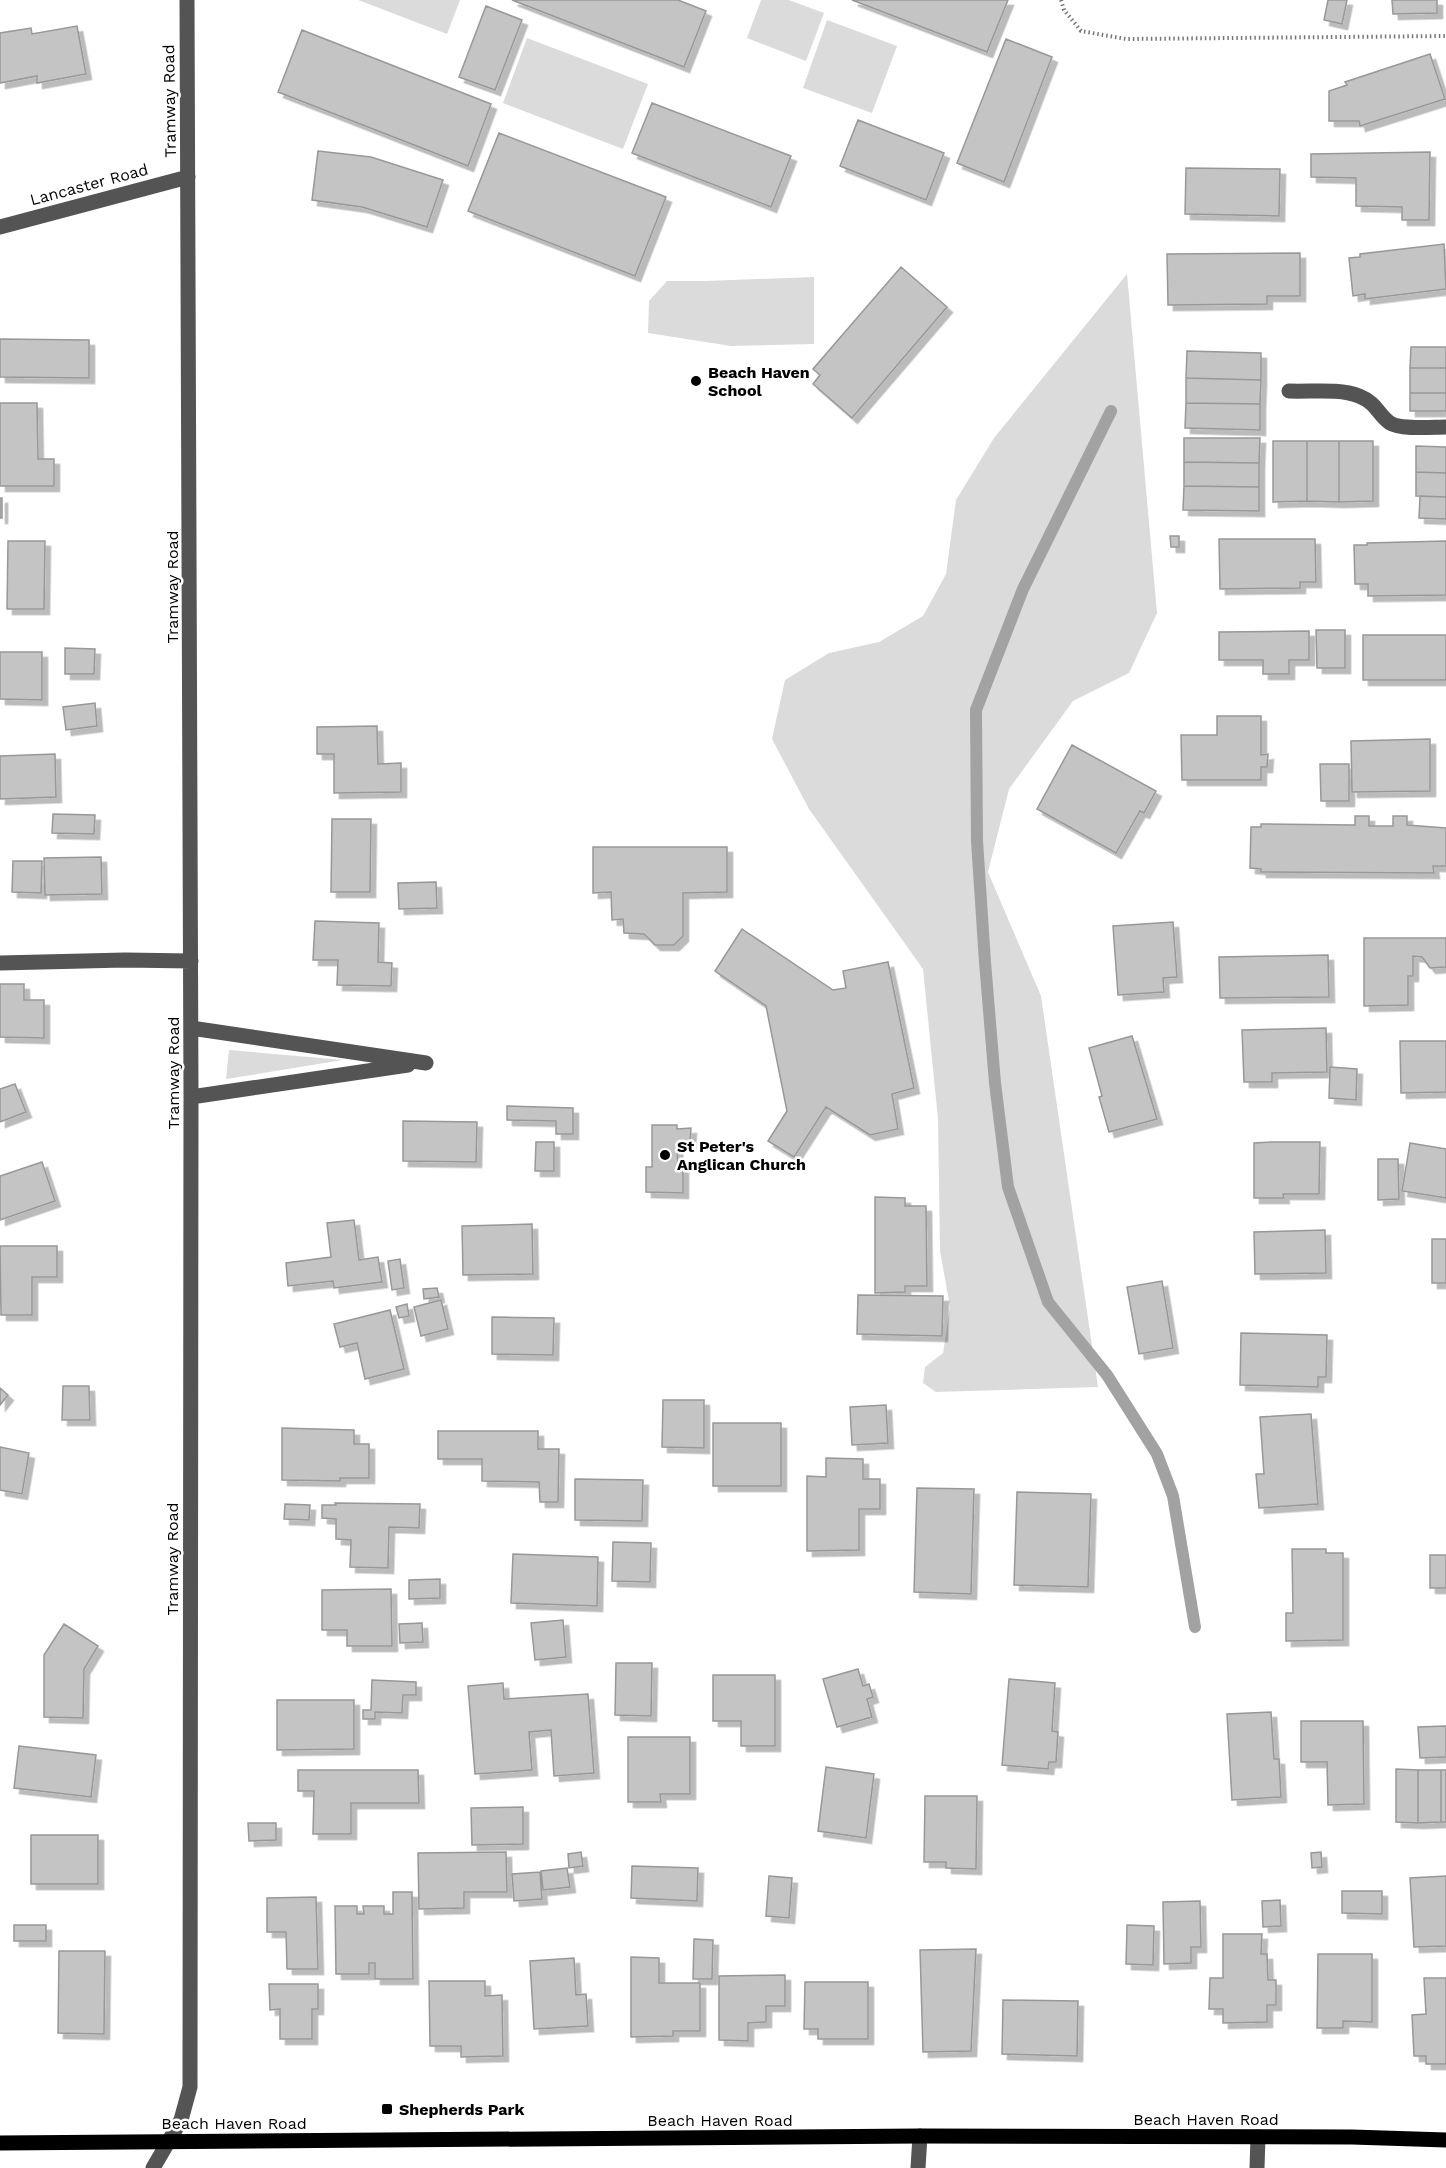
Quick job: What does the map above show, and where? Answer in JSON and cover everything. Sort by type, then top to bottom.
[{"type":"main road","name":"Beach Haven Road","points":[[0,2143],[920,2136],[1444,2139]]},
{"type":"street","name":"Tramway Road","points":[[153,2168],[181,2120],[190,2087],[191,961],[187,0]]},
{"type":"street","name":"Lancaster Road","points":[[0,227],[188,177]]},
{"type":"street","points":[[1289,391],[1343,392],[1358,395],[1374,404],[1390,423],[1400,426],[1446,427]]},
{"type":"street","points":[[0,963],[191,961]]},
{"type":"street","points":[[191,1028],[426,1063],[191,1097]]},
{"type":"street","points":[[918,2168],[920,2136]]},
{"type":"street","points":[[1257,2168],[1258,2137]]},
{"type":"path","points":[[1061,0],[1064,10],[1081,31],[1126,39],[1446,36]]},
{"type":"shaded area","points":[[358,0],[460,0],[447,34]]},
{"type":"shaded area","points":[[761,0],[789,0],[824,13],[806,61],[747,38]]},
{"type":"shaded area","points":[[827,20],[897,46],[872,113],[803,88]]},
{"type":"shaded area","points":[[527,38],[648,84],[623,149],[503,103]]},
{"type":"shaded area","points":[[1127,274],[1157,613],[1129,673],[1073,701],[1009,789],[988,872],[1041,996],[1098,1387],[936,1392],[923,1383],[925,1367],[943,1353],[950,1307],[940,1251],[938,1119],[923,969],[809,809],[772,739],[785,680],[829,653],[879,642],[923,616],[946,574],[956,500],[994,438]]},
{"type":"shaded area","points":[[814,277],[814,344],[731,346],[648,333],[649,301],[667,281]]},
{"type":"shaded area","points":[[229,1050],[343,1060],[226,1079]]},
{"type":"building","points":[[512,0],[678,0],[706,11],[684,67]]},
{"type":"building","points":[[852,0],[1008,0],[987,52]]},
{"type":"building","points":[[1328,0],[1347,0],[1342,24],[1324,20]]},
{"type":"building","points":[[1392,0],[1437,0],[1437,13],[1393,14]]},
{"type":"building","points":[[486,6],[522,20],[495,90],[459,77]]},
{"type":"building","points":[[77,26],[86,74],[37,83],[37,76],[0,83],[0,33],[31,28],[32,34]]},
{"type":"building","points":[[302,30],[491,104],[468,166],[278,92]]},
{"type":"building","points":[[1006,39],[1052,57],[1004,182],[957,163]]},
{"type":"building","points":[[1430,54],[1445,99],[1360,126],[1359,121],[1329,121],[1329,91],[1347,85],[1345,82]]},
{"type":"building","points":[[652,103],[791,156],[771,207],[632,153]]},
{"type":"building","points":[[858,120],[944,153],[926,200],[840,166]]},
{"type":"building","points":[[499,133],[666,197],[635,276],[468,211]]},
{"type":"building","points":[[318,151],[371,157],[443,180],[427,227],[362,207],[312,200]]},
{"type":"building","points":[[1430,152],[1429,220],[1402,220],[1402,207],[1356,206],[1356,178],[1311,177],[1311,154]]},
{"type":"building","points":[[1186,168],[1280,169],[1279,216],[1185,214]]},
{"type":"building","points":[[1444,244],[1446,289],[1365,299],[1365,294],[1353,296],[1349,258],[1360,257],[1360,254]]},
{"type":"building","points":[[1300,253],[1300,296],[1267,296],[1267,304],[1168,305],[1167,254]]},
{"type":"building","points":[[901,267],[947,307],[852,418],[813,384],[820,375],[813,369]]},
{"type":"building","points":[[0,339],[89,340],[89,378],[0,377]]},
{"type":"building","points":[[1411,347],[1446,347],[1446,368],[1410,368]]},
{"type":"building","points":[[1187,351],[1261,353],[1261,380],[1186,378]]},
{"type":"building","points":[[1410,368],[1446,368],[1446,393],[1410,393]]},
{"type":"building","points":[[1186,378],[1261,380],[1260,404],[1186,403]]},
{"type":"building","points":[[1410,393],[1446,393],[1446,411],[1410,411]]},
{"type":"building","points":[[0,403],[37,403],[38,459],[54,459],[54,486],[0,486]]},
{"type":"building","points":[[1186,403],[1260,404],[1260,430],[1185,428]]},
{"type":"building","points":[[1184,438],[1260,438],[1259,463],[1184,462]]},
{"type":"building","points":[[1273,441],[1307,441],[1307,501],[1273,502]]},
{"type":"building","points":[[1307,441],[1339,441],[1339,502],[1307,501]]},
{"type":"building","points":[[1339,441],[1373,441],[1373,501],[1339,502]]},
{"type":"building","points":[[1416,446],[1446,447],[1446,473],[1416,472]]},
{"type":"building","points":[[1184,462],[1259,463],[1259,487],[1184,486]]},
{"type":"building","points":[[1416,472],[1446,473],[1446,497],[1416,496]]},
{"type":"building","points":[[1184,486],[1259,487],[1259,511],[1183,510]]},
{"type":"building","points":[[1420,496],[1446,497],[1446,519],[1419,518]]},
{"type":"building","points":[[0,498],[2,498],[2,518],[0,518]]},
{"type":"building","points":[[1170,536],[1179,536],[1179,547],[1171,547]]},
{"type":"building","points":[[1219,539],[1315,539],[1316,582],[1300,582],[1300,588],[1220,589]]},
{"type":"building","points":[[8,541],[45,541],[44,609],[7,609]]},
{"type":"building","points":[[1446,541],[1446,595],[1368,596],[1368,584],[1355,584],[1354,545]]},
{"type":"building","points":[[1316,630],[1345,630],[1345,668],[1317,668]]},
{"type":"building","points":[[1309,631],[1309,660],[1289,660],[1289,674],[1263,674],[1263,660],[1219,660],[1219,632]]},
{"type":"building","points":[[1363,635],[1446,635],[1446,680],[1363,680]]},
{"type":"building","points":[[65,648],[95,649],[94,674],[65,674]]},
{"type":"building","points":[[0,652],[42,652],[42,700],[0,699]]},
{"type":"building","points":[[95,703],[97,726],[66,730],[63,707]]},
{"type":"building","points":[[1217,716],[1261,716],[1261,755],[1268,754],[1267,767],[1261,767],[1261,780],[1182,780],[1181,735],[1217,735]]},
{"type":"building","points":[[377,726],[378,764],[401,763],[401,792],[334,793],[334,754],[317,754],[317,727]]},
{"type":"building","points":[[1430,739],[1430,791],[1352,792],[1351,741]]},
{"type":"building","points":[[1072,745],[1156,791],[1144,813],[1140,811],[1116,853],[1037,809]]},
{"type":"building","points":[[55,754],[56,797],[0,799],[0,756]]},
{"type":"building","points":[[1320,764],[1349,764],[1349,801],[1321,801]]},
{"type":"building","points":[[53,814],[95,815],[94,834],[52,833]]},
{"type":"building","points":[[1355,816],[1369,816],[1369,826],[1393,826],[1393,816],[1407,816],[1407,825],[1446,828],[1446,866],[1433,866],[1434,873],[1261,872],[1261,869],[1250,868],[1251,827],[1261,827],[1261,824],[1355,825]]},
{"type":"building","points":[[332,819],[371,819],[370,892],[331,892]]},
{"type":"building","points":[[593,847],[727,847],[727,892],[683,893],[683,936],[674,945],[655,945],[644,934],[624,933],[623,919],[612,920],[611,892],[593,893]]},
{"type":"building","points":[[101,857],[102,894],[45,895],[44,858]]},
{"type":"building","points":[[13,861],[42,861],[41,893],[12,892]]},
{"type":"building","points":[[436,882],[437,908],[399,909],[398,883]]},
{"type":"building","points":[[315,921],[379,923],[378,962],[392,963],[391,986],[337,985],[338,960],[313,960]]},
{"type":"building","points":[[1173,922],[1177,977],[1163,978],[1164,992],[1118,995],[1113,926]]},
{"type":"building","points":[[742,929],[833,990],[846,988],[843,971],[888,962],[914,1088],[892,1094],[898,1129],[870,1135],[826,1107],[794,1157],[768,1141],[787,1111],[766,1006],[715,971]]},
{"type":"building","points":[[1364,938],[1446,938],[1446,967],[1430,968],[1422,957],[1413,956],[1413,976],[1408,976],[1408,1005],[1364,1006]]},
{"type":"building","points":[[1328,955],[1329,997],[1220,998],[1219,957]]},
{"type":"building","points":[[0,984],[24,984],[24,1000],[44,1000],[44,1038],[0,1037]]},
{"type":"building","points":[[1326,1028],[1327,1072],[1272,1073],[1272,1082],[1244,1082],[1242,1030]]},
{"type":"building","points":[[1132,1036],[1157,1119],[1109,1132],[1089,1048]]},
{"type":"building","points":[[1400,1041],[1446,1041],[1446,1092],[1401,1093]]},
{"type":"building","points":[[1330,1067],[1357,1069],[1356,1100],[1329,1098]]},
{"type":"building","points":[[15,1084],[26,1112],[0,1122],[0,1089]]},
{"type":"building","points":[[507,1106],[573,1108],[573,1134],[556,1134],[556,1121],[507,1120]]},
{"type":"building","points":[[403,1121],[477,1122],[476,1162],[403,1161]]},
{"type":"building","name":"St Peter's Anglican Church","points":[[652,1125],[677,1125],[677,1129],[691,1128],[690,1144],[677,1144],[678,1167],[683,1166],[683,1193],[646,1192],[646,1167],[652,1167]]},
{"type":"building","points":[[536,1142],[554,1142],[554,1171],[535,1171]]},
{"type":"building","points":[[1320,1142],[1319,1194],[1283,1194],[1284,1198],[1254,1198],[1254,1143]]},
{"type":"building","points":[[1410,1143],[1446,1149],[1446,1198],[1402,1191]]},
{"type":"building","points":[[1378,1159],[1398,1159],[1399,1199],[1378,1200]]},
{"type":"building","points":[[42,1162],[55,1201],[0,1220],[0,1176]]},
{"type":"building","points":[[875,1197],[905,1198],[905,1206],[926,1206],[927,1286],[905,1286],[905,1292],[875,1293]]},
{"type":"building","points":[[354,1220],[359,1260],[378,1257],[382,1282],[334,1288],[333,1281],[288,1286],[286,1263],[331,1257],[327,1223]]},
{"type":"building","points":[[532,1224],[533,1274],[463,1275],[462,1226]]},
{"type":"building","points":[[1325,1230],[1326,1273],[1255,1274],[1254,1232]]},
{"type":"building","points":[[1432,1239],[1446,1239],[1446,1283],[1432,1283]]},
{"type":"building","points":[[0,1246],[57,1246],[57,1277],[32,1277],[32,1315],[1,1315]]},
{"type":"building","points":[[400,1259],[404,1288],[392,1290],[388,1261]]},
{"type":"building","points":[[1162,1281],[1173,1348],[1139,1354],[1127,1287]]},
{"type":"building","points":[[437,1288],[439,1297],[424,1299],[423,1289]]},
{"type":"building","points":[[858,1295],[943,1296],[942,1336],[857,1334]]},
{"type":"building","points":[[441,1300],[448,1329],[421,1336],[414,1307]]},
{"type":"building","points":[[407,1304],[409,1316],[399,1318],[396,1307]]},
{"type":"building","points":[[390,1310],[404,1369],[365,1379],[357,1343],[340,1347],[334,1324]]},
{"type":"building","points":[[492,1317],[554,1318],[553,1355],[492,1354]]},
{"type":"building","points":[[1241,1333],[1327,1335],[1326,1377],[1318,1377],[1318,1387],[1240,1385]]},
{"type":"building","points":[[63,1386],[89,1386],[90,1420],[62,1420]]},
{"type":"building","points":[[0,1388],[8,1395],[0,1405]]},
{"type":"building","points":[[663,1400],[704,1400],[704,1448],[662,1447]]},
{"type":"building","points":[[886,1405],[888,1443],[852,1445],[850,1407]]},
{"type":"building","points":[[1311,1414],[1318,1504],[1259,1508],[1256,1474],[1264,1474],[1260,1417]]},
{"type":"building","points":[[713,1423],[781,1423],[781,1486],[713,1486]]},
{"type":"building","points":[[282,1428],[354,1430],[354,1444],[369,1444],[369,1478],[340,1478],[340,1481],[282,1480]]},
{"type":"building","points":[[438,1431],[538,1431],[538,1449],[559,1449],[558,1502],[540,1502],[539,1482],[482,1481],[482,1459],[438,1459]]},
{"type":"building","points":[[0,1447],[29,1453],[22,1494],[0,1490]]},
{"type":"building","points":[[826,1458],[863,1459],[863,1479],[880,1479],[880,1509],[859,1509],[859,1550],[807,1551],[807,1476],[826,1477]]},
{"type":"building","points":[[575,1479],[643,1480],[642,1521],[575,1520]]},
{"type":"building","points":[[917,1488],[974,1489],[971,1594],[914,1592]]},
{"type":"building","points":[[1017,1492],[1091,1494],[1088,1587],[1014,1585]]},
{"type":"building","points":[[335,1503],[420,1504],[419,1528],[389,1527],[388,1568],[350,1567],[351,1540],[336,1539],[336,1519],[322,1518],[322,1505],[336,1505]]},
{"type":"building","points":[[285,1504],[310,1505],[309,1520],[284,1519]]},
{"type":"building","points":[[613,1542],[651,1543],[650,1582],[612,1581]]},
{"type":"building","points":[[1292,1549],[1326,1549],[1326,1553],[1343,1553],[1343,1640],[1286,1641],[1286,1613],[1293,1613]]},
{"type":"building","points":[[513,1554],[598,1557],[597,1606],[511,1603]]},
{"type":"building","points":[[1430,1555],[1446,1555],[1446,1588],[1430,1588]]},
{"type":"building","points":[[440,1579],[440,1598],[409,1599],[409,1580]]},
{"type":"building","points":[[391,1589],[392,1646],[347,1646],[347,1630],[322,1630],[322,1590]]},
{"type":"building","points":[[563,1620],[566,1657],[535,1660],[531,1623]]},
{"type":"building","points":[[422,1623],[423,1642],[400,1643],[399,1624]]},
{"type":"building","points":[[64,1624],[98,1646],[84,1669],[83,1718],[44,1717],[44,1655]]},
{"type":"building","points":[[616,1663],[652,1663],[651,1716],[615,1715]]},
{"type":"building","points":[[858,1669],[863,1686],[869,1684],[873,1697],[867,1699],[872,1717],[837,1727],[823,1679]]},
{"type":"building","points":[[713,1675],[775,1675],[775,1746],[741,1746],[741,1721],[713,1721]]},
{"type":"building","points":[[1009,1679],[1055,1683],[1052,1731],[1058,1732],[1056,1762],[1049,1762],[1048,1769],[1002,1765]]},
{"type":"building","points":[[372,1680],[416,1682],[416,1695],[403,1695],[402,1713],[375,1712],[375,1719],[363,1719],[363,1710],[371,1710]]},
{"type":"building","points":[[503,1683],[504,1699],[588,1694],[594,1773],[554,1776],[551,1730],[529,1732],[532,1770],[475,1774],[468,1686]]},
{"type":"building","points":[[277,1700],[354,1700],[354,1749],[277,1750]]},
{"type":"building","points":[[1271,1712],[1274,1759],[1279,1759],[1281,1797],[1232,1800],[1227,1714]]},
{"type":"building","points":[[1301,1721],[1363,1721],[1364,1804],[1328,1805],[1327,1762],[1301,1762]]},
{"type":"building","points":[[1446,1726],[1446,1757],[1420,1758],[1418,1727]]},
{"type":"building","points":[[628,1737],[690,1737],[690,1794],[660,1794],[661,1802],[628,1802]]},
{"type":"building","points":[[19,1746],[96,1755],[91,1797],[14,1788]]},
{"type":"building","points":[[826,1767],[874,1774],[866,1838],[818,1831]]},
{"type":"building","points":[[1396,1769],[1418,1770],[1418,1823],[1396,1822]]},
{"type":"building","points":[[298,1770],[418,1770],[419,1803],[351,1803],[351,1834],[313,1834],[314,1791],[298,1791]]},
{"type":"building","points":[[1418,1770],[1441,1770],[1441,1822],[1418,1823]]},
{"type":"building","points":[[1441,1770],[1446,1770],[1446,1822],[1441,1822]]},
{"type":"building","points":[[925,1796],[977,1796],[976,1869],[946,1868],[946,1862],[924,1862]]},
{"type":"building","points":[[523,1807],[523,1844],[472,1845],[471,1808]]},
{"type":"building","points":[[248,1823],[276,1823],[276,1840],[249,1841]]},
{"type":"building","points":[[31,1835],[98,1835],[98,1884],[31,1884]]},
{"type":"building","points":[[506,1852],[507,1892],[464,1892],[464,1908],[419,1909],[418,1853]]},
{"type":"building","points":[[581,1852],[583,1866],[569,1868],[568,1854]]},
{"type":"building","points":[[1321,1852],[1322,1867],[1312,1868],[1311,1853]]},
{"type":"building","points":[[632,1866],[698,1868],[697,1901],[631,1898]]},
{"type":"building","points":[[567,1868],[570,1887],[543,1890],[541,1871]]},
{"type":"building","points":[[540,1872],[542,1899],[514,1901],[512,1874]]},
{"type":"building","points":[[769,1876],[792,1878],[789,1918],[766,1916]]},
{"type":"building","points":[[1446,1876],[1446,1946],[1414,1947],[1410,1878]]},
{"type":"building","points":[[1342,1891],[1382,1891],[1382,1914],[1342,1913]]},
{"type":"building","points":[[393,1892],[412,1892],[413,1979],[375,1979],[375,1963],[369,1963],[369,1974],[336,1974],[335,1906],[357,1906],[357,1914],[364,1914],[363,1906],[384,1906],[384,1914],[393,1914]]},
{"type":"building","points":[[316,1897],[318,1969],[287,1969],[286,1932],[267,1932],[267,1898]]},
{"type":"building","points":[[1280,1900],[1281,1926],[1263,1927],[1262,1901]]},
{"type":"building","points":[[1200,1901],[1201,1947],[1191,1947],[1191,1963],[1164,1964],[1163,1902]]},
{"type":"building","points":[[14,1925],[46,1925],[46,1941],[14,1941]]},
{"type":"building","points":[[1127,1925],[1154,1926],[1153,1965],[1126,1964]]},
{"type":"building","points":[[1223,1934],[1262,1934],[1261,1954],[1267,1954],[1268,1980],[1276,1980],[1276,2005],[1267,2005],[1267,2022],[1223,2023],[1223,2009],[1209,2009],[1210,1978],[1223,1978]]},
{"type":"building","points":[[694,1939],[713,1940],[712,1979],[693,1979]]},
{"type":"building","points":[[976,1949],[971,2051],[923,2052],[920,1950]]},
{"type":"building","points":[[59,1951],[105,1951],[104,2034],[58,2033]]},
{"type":"building","points":[[1318,1954],[1372,1954],[1372,2022],[1343,2021],[1343,2028],[1317,2028]]},
{"type":"building","points":[[631,1957],[659,1958],[659,1983],[700,1983],[700,2031],[673,2031],[673,2036],[631,2037]]},
{"type":"building","points":[[574,1958],[576,1995],[586,1994],[588,2026],[534,2029],[530,1961]]},
{"type":"building","points":[[785,1975],[785,2006],[766,2006],[766,2022],[748,2023],[748,2041],[719,2040],[719,1976]]},
{"type":"building","points":[[1424,1978],[1446,1978],[1446,2064],[1426,2064],[1426,2056],[1414,2056],[1412,2015],[1426,2014]]},
{"type":"building","points":[[429,1981],[485,1981],[485,1996],[502,1995],[503,2056],[461,2057],[461,2046],[430,2046]]},
{"type":"building","points":[[805,1982],[868,1982],[868,2039],[818,2039],[818,2029],[804,2029]]},
{"type":"building","points":[[269,1984],[318,1984],[318,2009],[312,2009],[312,2039],[280,2039],[280,2009],[270,2010]]},
{"type":"building","points":[[1003,2000],[1078,2001],[1077,2056],[1002,2054]]},
{"type":"waterway","points":[[1111,411],[1023,589],[976,710],[977,841],[985,962],[995,1083],[1008,1187],[1048,1302],[1107,1375],[1157,1454],[1173,1496],[1195,1627]]},
{"type":"place","name":"Beach Haven School","points":[[696,381]]},
{"type":"place","name":"St Peter's Anglican Church","points":[[665,1155]]},
{"type":"place","name":"Shepherds Park","points":[[387,2109]]}]
